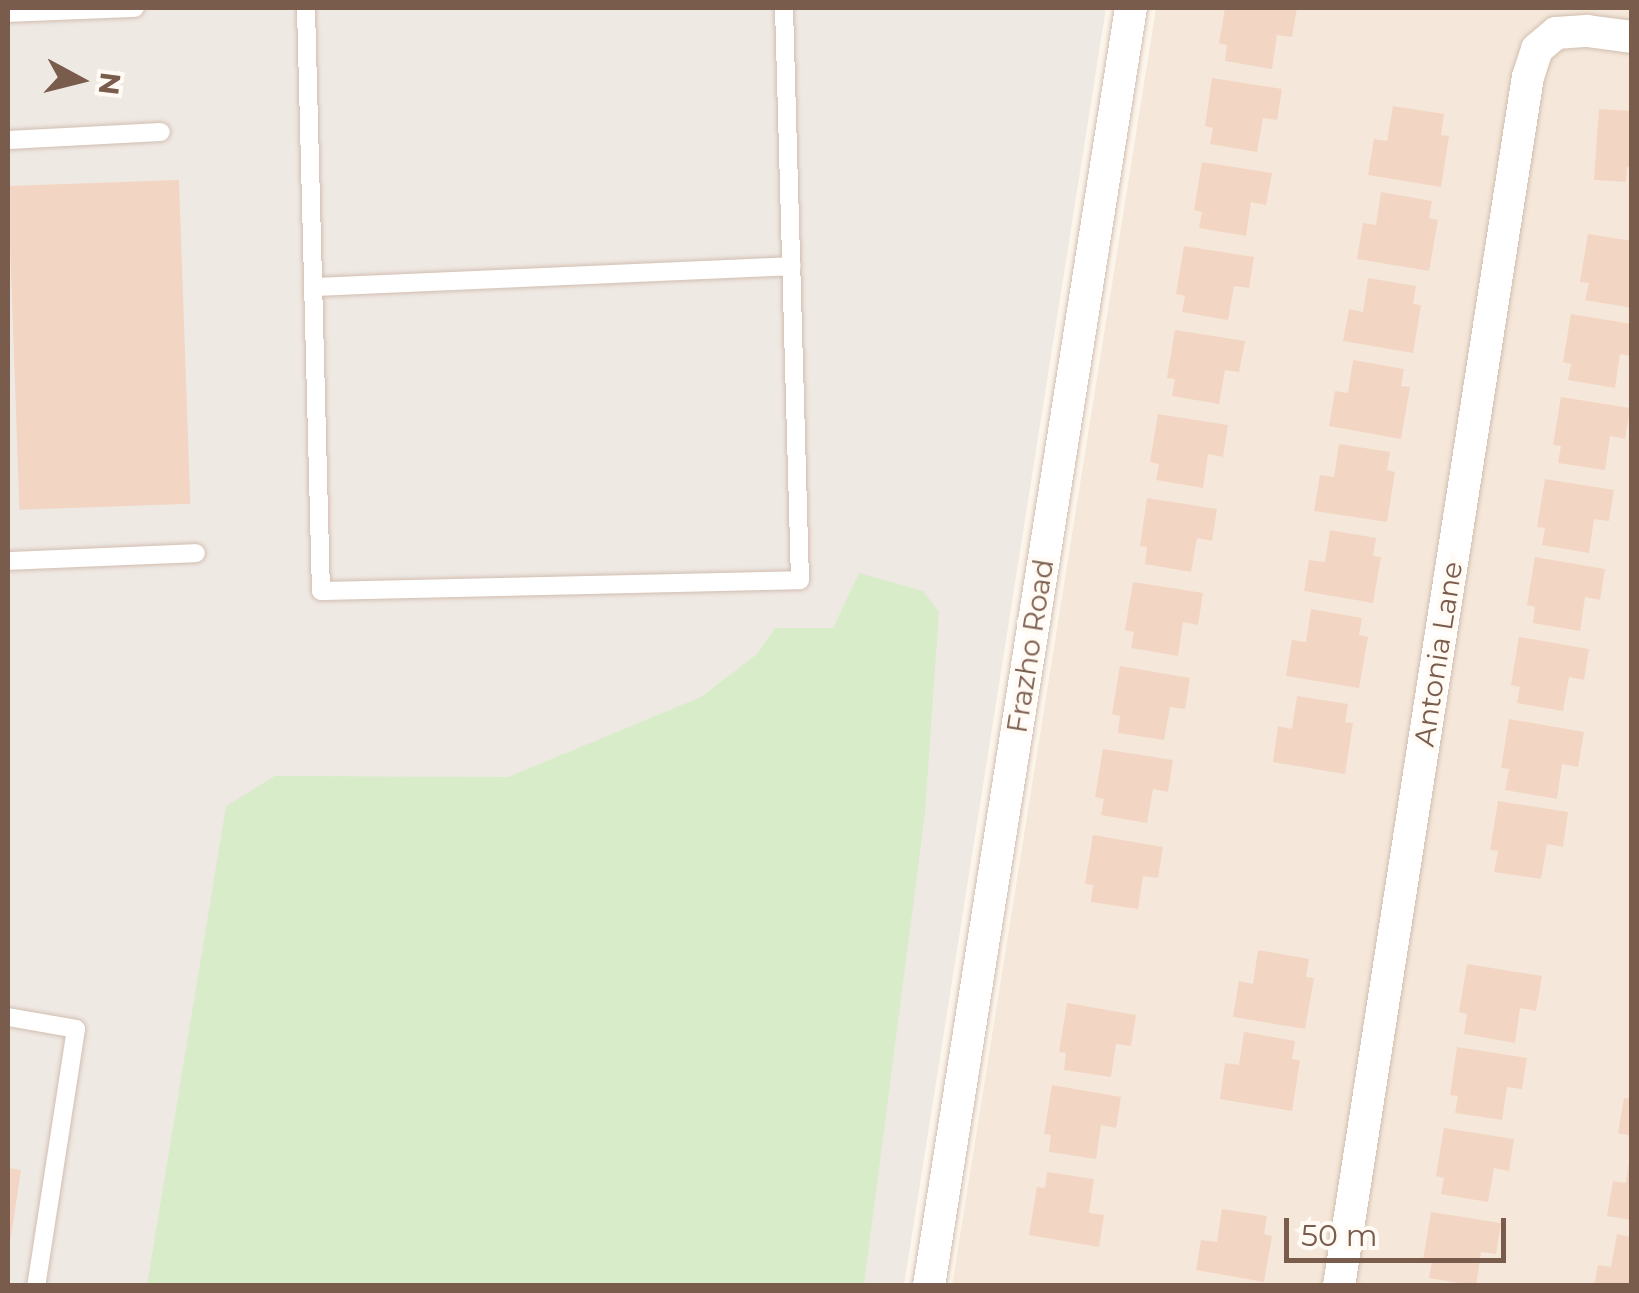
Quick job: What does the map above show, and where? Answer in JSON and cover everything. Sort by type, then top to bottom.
[{"type":"street","name":"Frazho Road","points":[[929,1286],[1131,8]]},
{"type":"street","name":"Antonia Lane","points":[[1339,1286],[1528,77],[1537,49],[1556,33],[1587,31],[1632,37]]},
{"type":"lane","points":[[8,12],[136,8]]},
{"type":"lane","points":[[306,8],[321,590],[800,580],[784,8]]},
{"type":"lane","points":[[8,140],[161,132]]},
{"type":"lane","points":[[313,287],[792,266]]},
{"type":"lane","points":[[8,562],[196,553]]},
{"type":"lane","points":[[8,1018],[76,1029],[36,1286]]},
{"type":"shaded area","points":[[8,8],[1106,8],[904,1285],[8,1286]]},
{"type":"shaded area","points":[[1156,8],[1631,8],[1631,1285],[952,1286]]},
{"type":"green space","points":[[859,573],[923,591],[939,612],[925,813],[864,1285],[147,1285],[226,806],[275,776],[508,777],[701,697],[757,654],[775,628],[833,628]]},
{"type":"building","points":[[1225,8],[1297,8],[1292,37],[1277,35],[1272,69],[1225,61],[1227,45],[1219,43]]},
{"type":"building","points":[[1212,78],[1282,89],[1277,120],[1263,118],[1257,152],[1210,144],[1213,128],[1205,126]]},
{"type":"building","points":[[1393,106],[1444,114],[1441,135],[1449,136],[1441,187],[1368,175],[1374,139],[1387,141]]},
{"type":"building","points":[[1599,109],[1632,111],[1632,168],[1627,167],[1626,182],[1594,180]]},
{"type":"building","points":[[1202,162],[1272,173],[1266,205],[1251,202],[1246,236],[1199,228],[1202,212],[1194,210]]},
{"type":"building","points":[[179,180],[190,504],[19,510],[8,186]]},
{"type":"building","points":[[1381,192],[1432,201],[1429,218],[1438,220],[1429,271],[1357,259],[1363,223],[1376,225]]},
{"type":"building","points":[[1588,234],[1632,241],[1632,308],[1585,300],[1589,283],[1580,282]]},
{"type":"building","points":[[1184,246],[1254,257],[1249,288],[1234,286],[1228,320],[1182,312],[1185,296],[1176,294]]},
{"type":"building","points":[[1368,278],[1416,286],[1413,304],[1421,305],[1413,353],[1343,341],[1349,309],[1363,312]]},
{"type":"building","points":[[1571,314],[1632,324],[1632,356],[1620,354],[1615,388],[1568,380],[1571,364],[1563,362]]},
{"type":"building","points":[[1175,330],[1245,341],[1239,372],[1225,370],[1219,404],[1172,396],[1175,379],[1167,378]]},
{"type":"building","points":[[1353,360],[1404,369],[1401,386],[1410,387],[1401,439],[1329,426],[1335,391],[1348,393]]},
{"type":"building","points":[[1561,397],[1630,408],[1625,439],[1610,436],[1605,470],[1558,463],[1561,446],[1553,445]]},
{"type":"building","points":[[1158,414],[1228,425],[1223,457],[1208,454],[1203,488],[1156,480],[1159,464],[1150,462]]},
{"type":"building","points":[[1339,444],[1390,452],[1387,470],[1395,472],[1387,522],[1314,511],[1320,475],[1334,477]]},
{"type":"building","points":[[1545,479],[1614,490],[1609,521],[1594,519],[1589,553],[1542,545],[1545,528],[1537,527]]},
{"type":"building","points":[[1147,498],[1217,509],[1212,541],[1197,538],[1191,572],[1145,564],[1147,547],[1140,546]]},
{"type":"building","points":[[1330,530],[1376,538],[1373,556],[1381,557],[1373,603],[1304,591],[1309,560],[1325,562]]},
{"type":"building","points":[[1535,557],[1605,569],[1600,600],[1585,597],[1580,631],[1533,623],[1535,607],[1527,605]]},
{"type":"building","points":[[1133,582],[1203,593],[1198,625],[1183,622],[1178,656],[1131,648],[1134,632],[1125,630]]},
{"type":"building","points":[[1311,609],[1362,618],[1359,635],[1368,637],[1359,688],[1286,676],[1292,640],[1306,642]]},
{"type":"building","points":[[1519,637],[1589,649],[1584,680],[1569,677],[1563,711],[1517,703],[1520,687],[1511,685]]},
{"type":"building","points":[[1120,666],[1190,678],[1185,709],[1170,707],[1164,740],[1118,733],[1120,716],[1112,714]]},
{"type":"building","points":[[1297,696],[1348,704],[1345,722],[1353,723],[1345,774],[1273,762],[1278,726],[1292,729]]},
{"type":"building","points":[[1509,719],[1584,732],[1578,767],[1562,764],[1557,799],[1505,790],[1509,769],[1501,768]]},
{"type":"building","points":[[1103,749],[1173,760],[1168,792],[1153,789],[1147,823],[1101,815],[1104,799],[1095,797]]},
{"type":"building","points":[[1498,801],[1568,812],[1563,847],[1547,844],[1541,879],[1494,872],[1498,851],[1490,850]]},
{"type":"building","points":[[1093,835],[1163,847],[1158,878],[1143,876],[1138,909],[1091,902],[1093,885],[1085,884]]},
{"type":"building","points":[[1258,950],[1309,959],[1306,977],[1314,978],[1305,1029],[1233,1017],[1239,981],[1253,984]]},
{"type":"building","points":[[1467,964],[1542,976],[1536,1011],[1520,1008],[1515,1043],[1464,1034],[1467,1014],[1459,1012]]},
{"type":"building","points":[[1067,1003],[1136,1015],[1131,1046],[1116,1044],[1111,1077],[1064,1070],[1066,1053],[1059,1052]]},
{"type":"building","points":[[1244,1032],[1295,1041],[1292,1059],[1300,1060],[1292,1111],[1220,1099],[1225,1063],[1239,1065]]},
{"type":"building","points":[[1457,1047],[1527,1058],[1522,1089],[1507,1087],[1502,1120],[1455,1113],[1458,1096],[1450,1095]]},
{"type":"building","points":[[1052,1085],[1121,1097],[1116,1128],[1101,1125],[1096,1159],[1049,1152],[1051,1135],[1044,1134]]},
{"type":"building","points":[[1624,1098],[1632,1099],[1632,1136],[1618,1133]]},
{"type":"building","points":[[1444,1128],[1514,1139],[1509,1171],[1494,1168],[1488,1202],[1441,1194],[1444,1178],[1436,1176]]},
{"type":"building","points":[[1629,1162],[1632,1220],[1607,1216],[1613,1181],[1626,1183]]},
{"type":"building","points":[[8,1168],[21,1170],[10,1243],[8,1243]]},
{"type":"building","points":[[1047,1172],[1094,1179],[1089,1213],[1104,1215],[1099,1247],[1029,1235],[1037,1187],[1045,1188]]},
{"type":"building","points":[[1222,1209],[1267,1216],[1264,1234],[1272,1236],[1264,1282],[1196,1270],[1201,1240],[1217,1242]]},
{"type":"building","points":[[1431,1212],[1501,1223],[1496,1254],[1481,1252],[1476,1286],[1429,1278],[1432,1261],[1423,1260]]},
{"type":"building","points":[[1617,1234],[1632,1237],[1632,1286],[1594,1286],[1598,1265],[1611,1267]]}]
